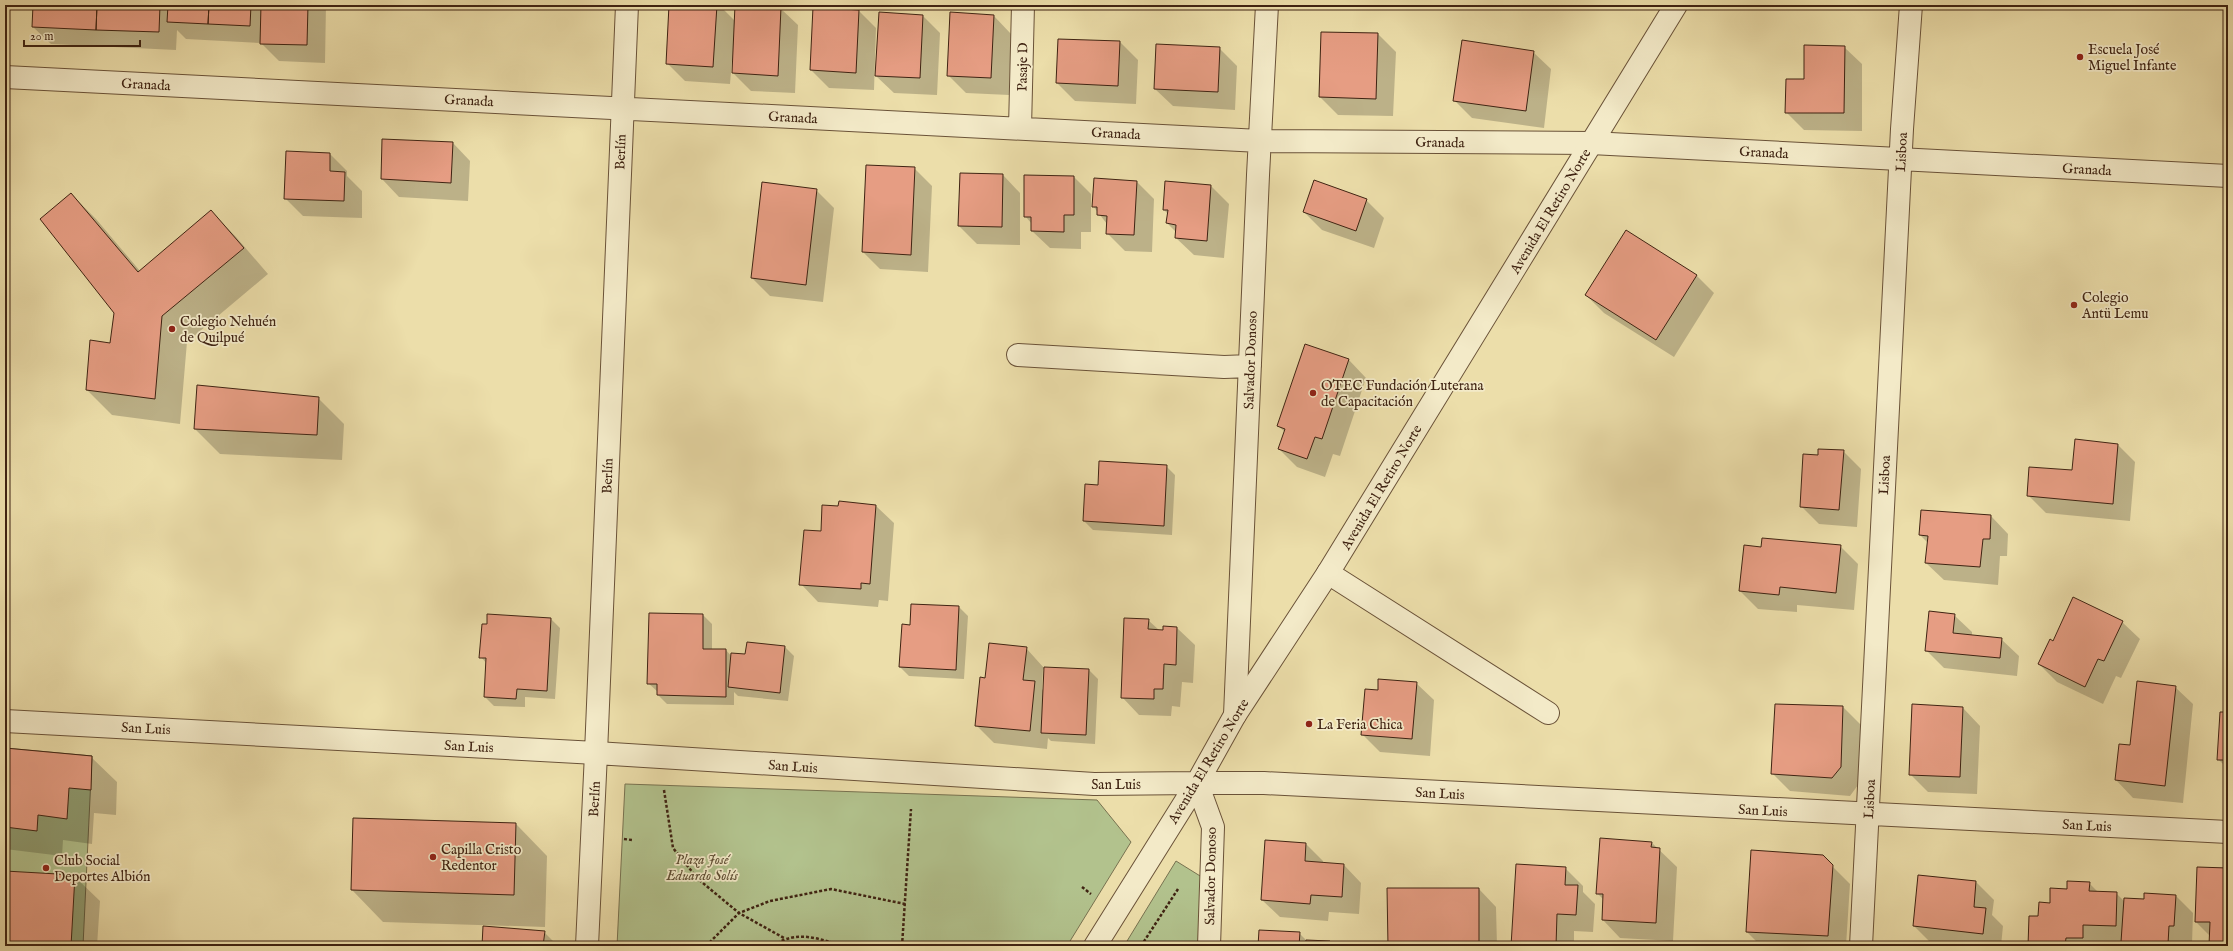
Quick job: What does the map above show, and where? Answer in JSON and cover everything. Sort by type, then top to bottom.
[{"type":"street","name":"Berlín","points":[[587,946],[627,5]]},
{"type":"street","name":"Pasaje D","points":[[1020,128],[1023,5]]},
{"type":"street","name":"Salvador Donoso","points":[[1234,715],[1267,5]]},
{"type":"street","name":"Avenida El Retiro Norte","points":[[1095,946],[1197,784],[1234,715],[1328,573],[1676,5]]},
{"type":"street","name":"Lisboa","points":[[1860,946],[1868,815],[1900,159],[1911,5]]},
{"type":"street","name":"Granada","points":[[5,77],[1260,141],[1591,143],[2228,176]]},
{"type":"street","points":[[1018,355],[1224,367],[1250,366]]},
{"type":"street","points":[[1328,573],[1548,713]]},
{"type":"street","name":"San Luis","points":[[5,721],[596,753],[1094,784],[1264,783],[1868,815],[2228,832]]},
{"type":"street","name":"Salvador Donoso","points":[[1197,784],[1213,826],[1209,946]]},
{"type":"path","points":[[663,757],[665,802],[673,848],[698,879],[739,913],[784,938]]},
{"type":"path","points":[[902,946],[911,809]]},
{"type":"path","points":[[1141,946],[1181,884]]},
{"type":"path","points":[[706,946],[739,913],[770,901],[831,889],[905,904]]},
{"type":"path","points":[[773,946],[784,938],[806,936],[844,946]]},
{"type":"green space","name":"Club Social Deportes Albión","points":[[5,748],[92,756],[83,946],[5,946]]},
{"type":"green space","name":"Plaza José Eduardo Solís","points":[[625,784],[1097,800],[1131,842],[1067,946],[617,946]]},
{"type":"green space","points":[[1176,861],[1205,879],[1201,946],[1124,946]]},
{"type":"building","points":[[33,5],[97,5],[96,30],[32,27]]},
{"type":"building","points":[[97,5],[160,5],[159,32],[96,30]]},
{"type":"building","points":[[168,5],[209,5],[208,24],[167,22]]},
{"type":"building","points":[[209,5],[251,5],[250,26],[208,24]]},
{"type":"building","points":[[261,5],[308,5],[307,45],[260,44]]},
{"type":"building","points":[[669,5],[717,5],[713,67],[666,64]]},
{"type":"building","points":[[735,5],[781,7],[778,76],[732,73]]},
{"type":"building","points":[[813,7],[859,10],[856,73],[810,70]]},
{"type":"building","points":[[879,12],[923,15],[920,78],[875,76]]},
{"type":"building","points":[[950,12],[994,15],[991,78],[947,76]]},
{"type":"building","points":[[1321,32],[1378,33],[1376,99],[1319,97]]},
{"type":"building","points":[[1058,39],[1120,41],[1118,86],[1056,83]]},
{"type":"building","points":[[1462,40],[1534,51],[1526,111],[1453,101]]},
{"type":"building","points":[[1156,44],[1220,47],[1218,92],[1154,89]]},
{"type":"building","points":[[1804,45],[1845,46],[1844,113],[1785,113],[1786,79],[1804,79]]},
{"type":"building","points":[[382,139],[453,142],[451,183],[381,179]]},
{"type":"building","points":[[286,151],[330,153],[330,171],[345,172],[344,201],[284,199]]},
{"type":"building","points":[[866,165],[915,167],[911,255],[862,252]]},
{"type":"building","points":[[960,173],[1003,174],[1002,227],[958,226]]},
{"type":"building","points":[[1024,175],[1074,176],[1074,215],[1064,215],[1064,232],[1031,231],[1031,217],[1024,217]]},
{"type":"building","points":[[1094,178],[1137,181],[1134,235],[1106,234],[1107,216],[1097,215],[1097,207],[1092,207]]},
{"type":"building","points":[[1314,180],[1367,199],[1356,231],[1303,212]]},
{"type":"building","points":[[1165,181],[1211,185],[1207,241],[1175,238],[1176,225],[1166,223],[1168,210],[1163,210]]},
{"type":"building","points":[[762,182],[817,189],[806,285],[751,278]]},
{"type":"building","points":[[71,193],[138,272],[211,210],[244,248],[162,316],[155,399],[86,390],[90,340],[110,343],[114,313],[40,219]]},
{"type":"building","points":[[1626,230],[1697,275],[1656,340],[1585,295]]},
{"type":"building","name":"OTEC Fundación Luterana de Capacitación","points":[[1305,344],[1349,359],[1322,439],[1315,437],[1307,459],[1278,449],[1285,429],[1277,426]]},
{"type":"building","points":[[197,385],[319,397],[317,435],[194,429]]},
{"type":"building","points":[[2075,439],[2118,444],[2113,504],[2027,496],[2029,467],[2072,470]]},
{"type":"building","points":[[1818,449],[1844,450],[1839,510],[1800,507],[1803,454],[1818,455]]},
{"type":"building","points":[[1099,461],[1167,465],[1164,526],[1083,521],[1085,484],[1098,485]]},
{"type":"building","points":[[839,501],[876,505],[870,584],[861,583],[861,589],[799,585],[804,530],[821,531],[822,505],[838,506]]},
{"type":"building","points":[[1921,510],[1991,515],[1990,539],[1983,539],[1980,567],[1925,563],[1928,536],[1919,535]]},
{"type":"building","points":[[1762,538],[1841,545],[1836,593],[1780,587],[1779,595],[1739,591],[1744,545],[1761,547]]},
{"type":"building","points":[[2073,597],[2123,621],[2104,661],[2098,659],[2085,687],[2038,664],[2050,639],[2053,641]]},
{"type":"building","points":[[911,604],[959,606],[956,670],[899,667],[902,624],[910,625]]},
{"type":"building","points":[[1929,611],[1955,614],[1953,633],[2002,638],[2000,658],[1925,651]]},
{"type":"building","points":[[649,613],[703,614],[703,649],[726,649],[726,697],[657,695],[657,684],[647,684]]},
{"type":"building","points":[[487,614],[551,618],[547,691],[517,689],[516,699],[484,697],[486,658],[479,658],[482,624],[487,624]]},
{"type":"building","points":[[1124,618],[1149,619],[1148,629],[1163,630],[1163,626],[1177,627],[1176,665],[1164,664],[1163,689],[1154,689],[1154,699],[1121,698]]},
{"type":"building","points":[[747,642],[785,646],[780,693],[728,687],[731,653],[745,654]]},
{"type":"building","points":[[989,643],[1027,647],[1023,680],[1035,681],[1030,731],[975,726],[980,677],[985,678]]},
{"type":"building","points":[[1044,667],[1089,669],[1086,735],[1041,733]]},
{"type":"building","points":[[1378,679],[1417,682],[1412,739],[1361,735],[1365,689],[1378,690]]},
{"type":"building","points":[[2137,681],[2176,686],[2165,786],[2115,780],[2119,744],[2130,745]]},
{"type":"building","points":[[1775,704],[1843,706],[1841,767],[1832,778],[1771,774]]},
{"type":"building","points":[[1912,704],[1963,707],[1960,777],[1909,775]]},
{"type":"building","points":[[2220,712],[2228,712],[2228,760],[2217,760]]},
{"type":"building","points":[[5,748],[92,756],[91,790],[69,788],[67,819],[38,815],[37,831],[5,827]]},
{"type":"building","name":"Capilla Cristo Redentor","points":[[353,818],[516,823],[514,895],[351,890]]},
{"type":"building","points":[[1600,838],[1652,842],[1651,847],[1660,848],[1656,923],[1602,920],[1603,894],[1596,894]]},
{"type":"building","points":[[1265,840],[1306,843],[1305,861],[1344,864],[1342,897],[1311,895],[1310,904],[1261,900]]},
{"type":"building","points":[[1751,850],[1823,855],[1833,865],[1828,936],[1746,932]]},
{"type":"building","points":[[1516,864],[1566,867],[1565,885],[1578,885],[1576,915],[1557,914],[1556,946],[1511,946]]},
{"type":"building","points":[[2197,867],[2228,868],[2228,946],[2209,945],[2210,922],[2195,922]]},
{"type":"building","points":[[5,871],[75,875],[71,946],[5,946]]},
{"type":"building","points":[[1918,875],[1976,881],[1974,907],[1986,908],[1983,934],[1913,926]]},
{"type":"building","points":[[2067,881],[2090,882],[2089,891],[2117,892],[2116,926],[2083,925],[2083,938],[2066,938],[2065,946],[2028,946],[2029,916],[2038,916],[2039,902],[2050,903],[2050,888],[2067,889]]},
{"type":"building","points":[[1387,888],[1479,888],[1479,946],[1388,946]]},
{"type":"building","points":[[2144,893],[2176,895],[2174,926],[2169,926],[2168,944],[2121,942],[2124,898],[2144,899]]},
{"type":"building","points":[[483,926],[545,931],[543,946],[482,946]]},
{"type":"building","points":[[1259,930],[1300,932],[1299,946],[1258,946]]},
{"type":"building","points":[[1306,940],[1330,941],[1330,946],[1305,946]]},
{"type":"place","name":"Escuela José Miguel Infante","points":[[2080,57]]},
{"type":"place","name":"Colegio Antü Lemu","points":[[2074,305]]},
{"type":"place","name":"Colegio Nehuén de Quilpué","points":[[172,329]]},
{"type":"place","name":"OTEC Fundación Luterana de Capacitación","points":[[1313,393]]},
{"type":"place","name":"La Feria Chica","points":[[1309,724]]},
{"type":"place","name":"Capilla Cristo Redentor","points":[[433,857]]},
{"type":"place","name":"Club Social Deportes Albión","points":[[46,868]]}]
